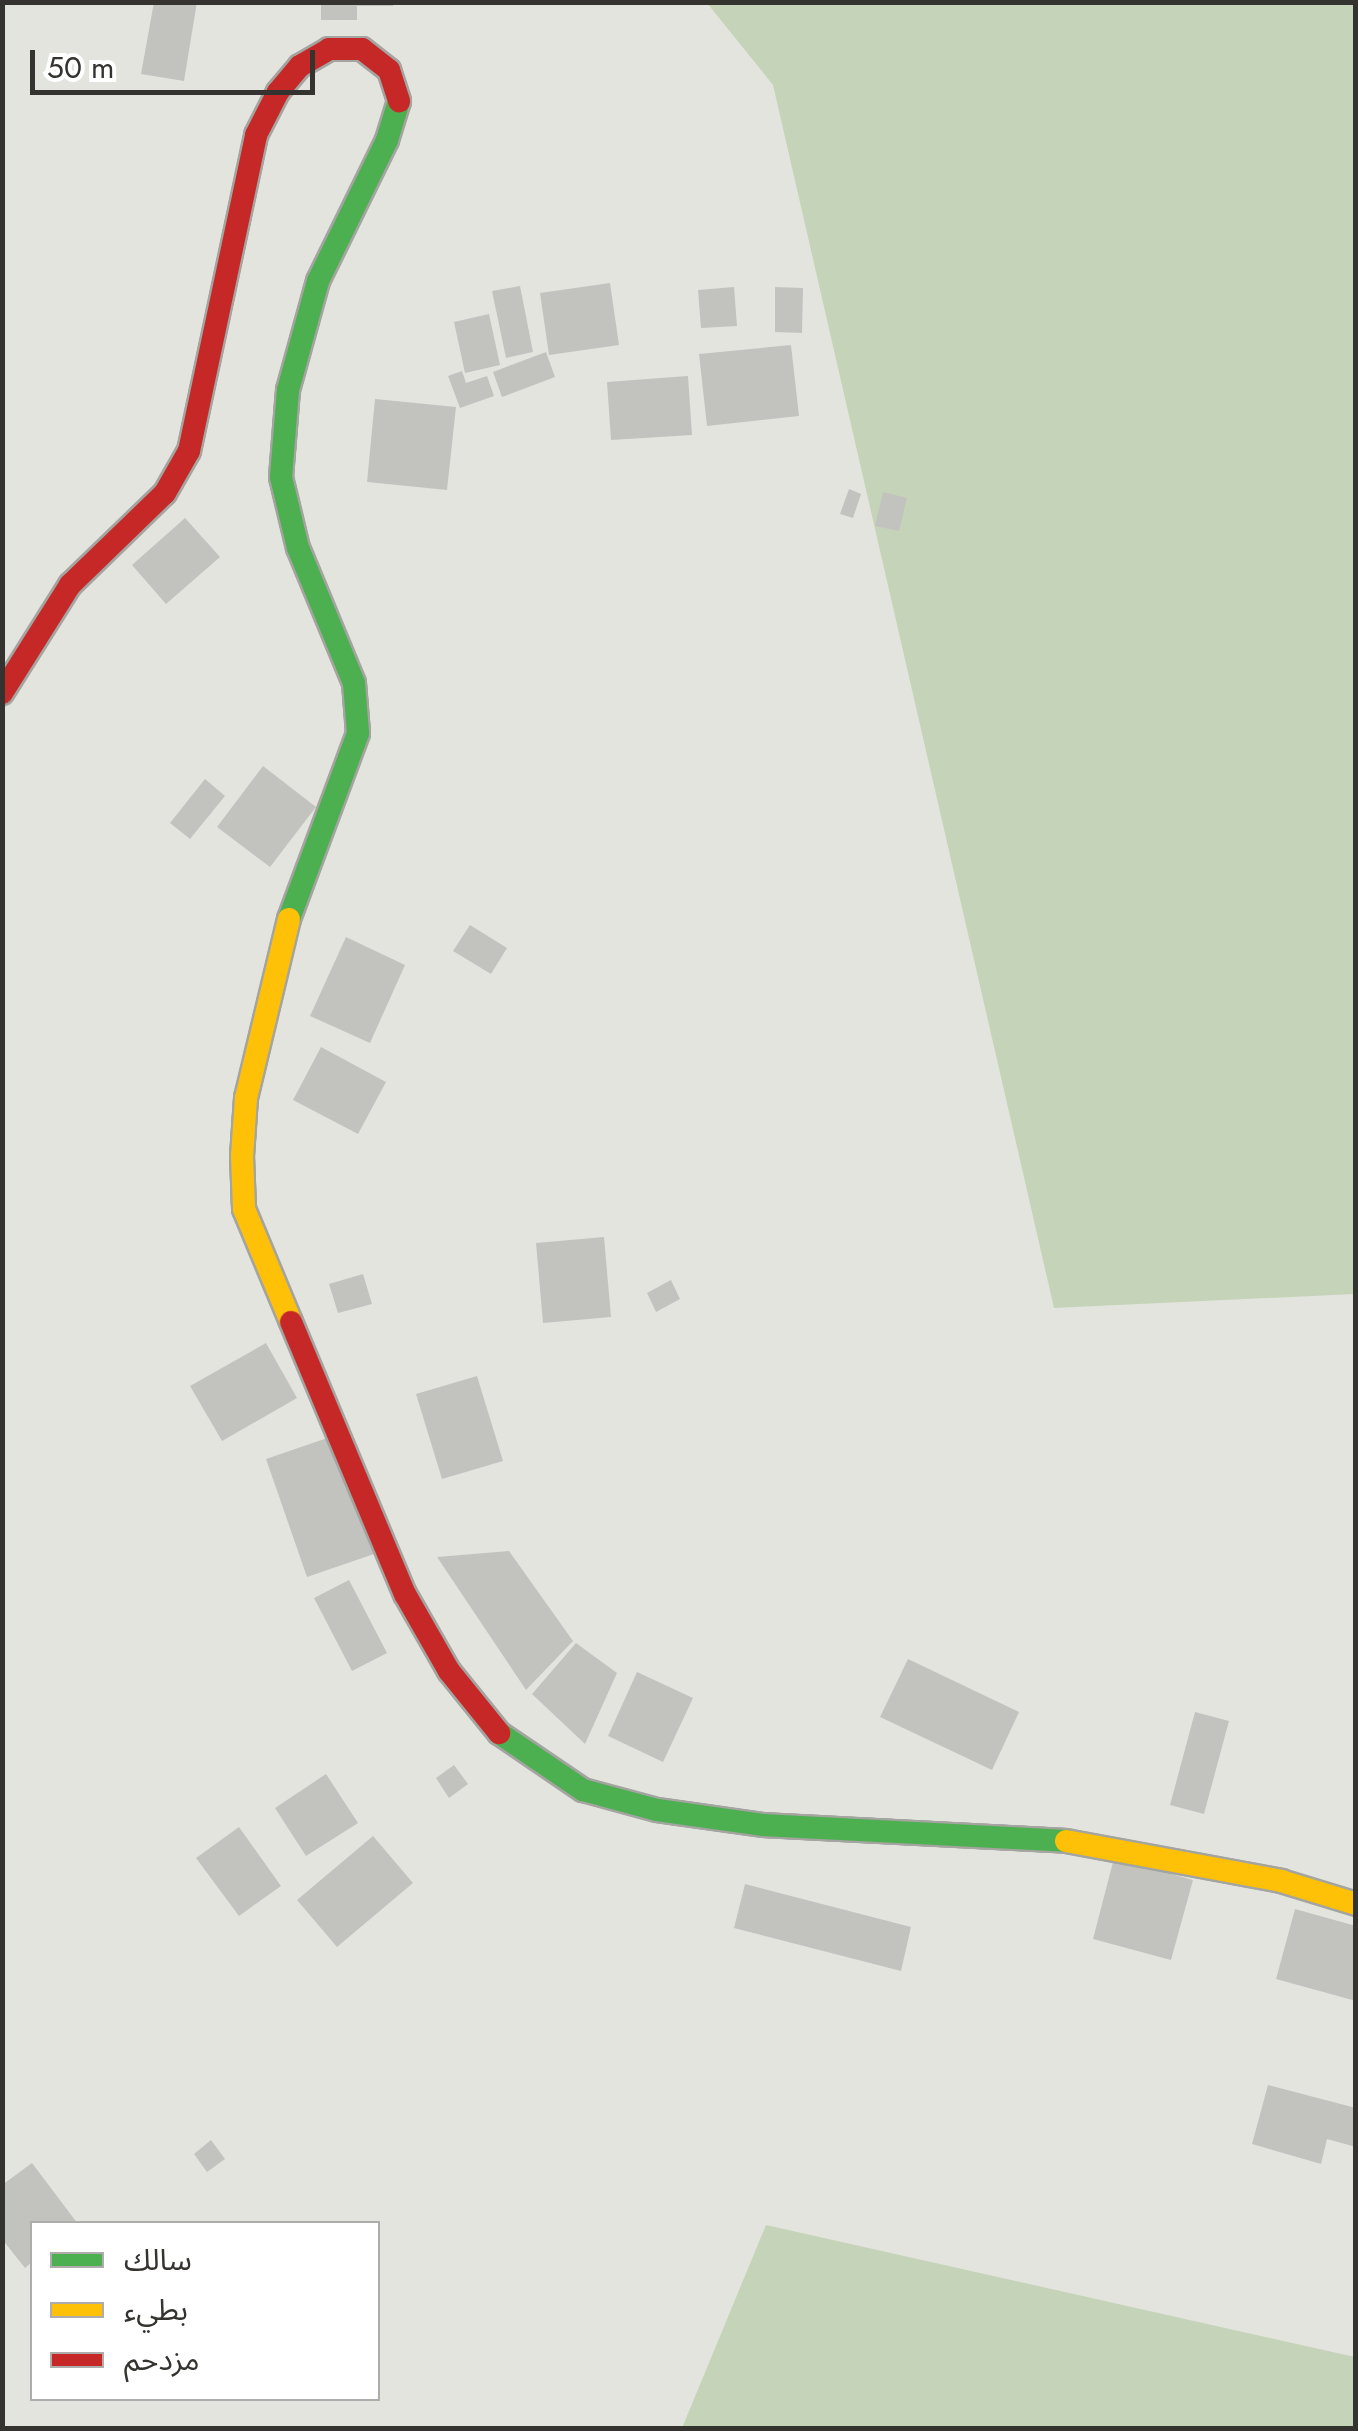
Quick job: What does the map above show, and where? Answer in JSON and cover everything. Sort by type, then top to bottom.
[{"type":"main road","points":[[2,693],[70,585],[166,493],[189,451],[256,136],[278,92],[300,66],[330,49],[362,49],[389,70],[398,101],[387,140],[318,281],[288,390],[281,478],[298,548],[354,684],[358,732],[282,937],[246,1098],[242,1156],[244,1209],[404,1594],[449,1671],[504,1739],[583,1790],[656,1810],[764,1825],[1076,1842],[1281,1882],[1356,1904]]},
{"type":"green space","points":[[707,3],[1355,3],[1355,1294],[1054,1308],[773,85]]},
{"type":"green space","points":[[766,2225],[1355,2357],[1355,2428],[682,2428]]},
{"type":"building","points":[[154,2],[197,2],[184,81],[141,74]]},
{"type":"building","points":[[321,2],[393,2],[393,6],[357,6],[357,20],[321,20]]},
{"type":"building","points":[[610,283],[619,345],[549,355],[540,293]]},
{"type":"building","points":[[520,286],[533,352],[506,358],[492,291]]},
{"type":"building","points":[[734,287],[737,326],[701,328],[698,290]]},
{"type":"building","points":[[775,287],[803,288],[802,333],[775,332]]},
{"type":"building","points":[[489,314],[500,365],[465,373],[454,322]]},
{"type":"building","points":[[791,345],[799,416],[707,426],[699,354]]},
{"type":"building","points":[[546,352],[555,377],[502,397],[493,372]]},
{"type":"building","points":[[462,371],[466,383],[487,376],[494,396],[460,408],[448,376]]},
{"type":"building","points":[[688,376],[692,435],[611,440],[607,382]]},
{"type":"building","points":[[375,399],[456,407],[447,490],[367,482]]},
{"type":"building","points":[[849,489],[861,494],[853,518],[840,514]]},
{"type":"building","points":[[883,492],[907,498],[899,531],[875,526]]},
{"type":"building","points":[[185,518],[220,557],[166,604],[132,565]]},
{"type":"building","points":[[263,766],[316,807],[270,867],[217,827]]},
{"type":"building","points":[[205,779],[225,796],[190,839],[170,823]]},
{"type":"building","points":[[470,925],[507,948],[491,974],[453,951]]},
{"type":"building","points":[[346,937],[405,965],[370,1043],[310,1016]]},
{"type":"building","points":[[321,1047],[386,1082],[358,1134],[293,1100]]},
{"type":"building","points":[[604,1237],[611,1317],[543,1323],[536,1243]]},
{"type":"building","points":[[363,1274],[372,1304],[338,1313],[329,1284]]},
{"type":"building","points":[[671,1280],[680,1299],[656,1312],[647,1293]]},
{"type":"building","points":[[266,1343],[297,1398],[222,1441],[190,1386]]},
{"type":"building","points":[[477,1376],[503,1461],[442,1479],[416,1394]]},
{"type":"building","points":[[333,1436],[374,1554],[307,1577],[266,1459]]},
{"type":"building","points":[[509,1551],[573,1641],[526,1690],[437,1557]]},
{"type":"building","points":[[349,1580],[387,1653],[352,1671],[314,1598]]},
{"type":"building","points":[[576,1643],[617,1673],[585,1744],[532,1694]]},
{"type":"building","points":[[908,1659],[1019,1712],[992,1770],[880,1717]]},
{"type":"building","points":[[637,1672],[693,1698],[663,1762],[608,1736]]},
{"type":"building","points":[[1195,1712],[1229,1721],[1204,1814],[1170,1805]]},
{"type":"building","points":[[454,1765],[468,1784],[449,1798],[436,1778]]},
{"type":"building","points":[[326,1774],[358,1823],[306,1856],[275,1808]]},
{"type":"building","points":[[239,1827],[281,1886],[239,1916],[196,1858]]},
{"type":"building","points":[[373,1836],[413,1883],[337,1947],[297,1900]]},
{"type":"building","points":[[1114,1858],[1193,1880],[1171,1960],[1093,1939]]},
{"type":"building","points":[[745,1884],[911,1927],[901,1971],[734,1928]]},
{"type":"building","points":[[1295,1909],[1356,1926],[1356,2001],[1276,1979]]},
{"type":"building","points":[[1268,2085],[1356,2108],[1356,2147],[1327,2139],[1321,2164],[1252,2144]]},
{"type":"building","points":[[211,2140],[225,2159],[207,2172],[194,2154]]},
{"type":"building","points":[[32,2163],[76,2221],[30,2221],[30,2264],[25,2268],[2,2239],[2,2185]]},
{"type":"traffic: fast","points":[[289,919],[358,733],[354,683],[298,548],[281,477],[288,390],[318,281],[387,140],[399,101]]},
{"type":"traffic: fast","points":[[499,1733],[583,1790],[657,1810],[764,1825],[1066,1841]]},
{"type":"traffic: slow","points":[[289,919],[246,1098],[242,1156],[244,1209],[291,1322]]},
{"type":"traffic: slow","points":[[1066,1841],[1281,1881],[1356,1904]]},
{"type":"traffic: jam","points":[[2,693],[70,585],[165,493],[189,451],[256,135],[278,92],[300,66],[329,49],[362,49],[389,70],[399,101]]},
{"type":"traffic: jam","points":[[291,1322],[405,1594],[449,1671],[499,1733]]}]
